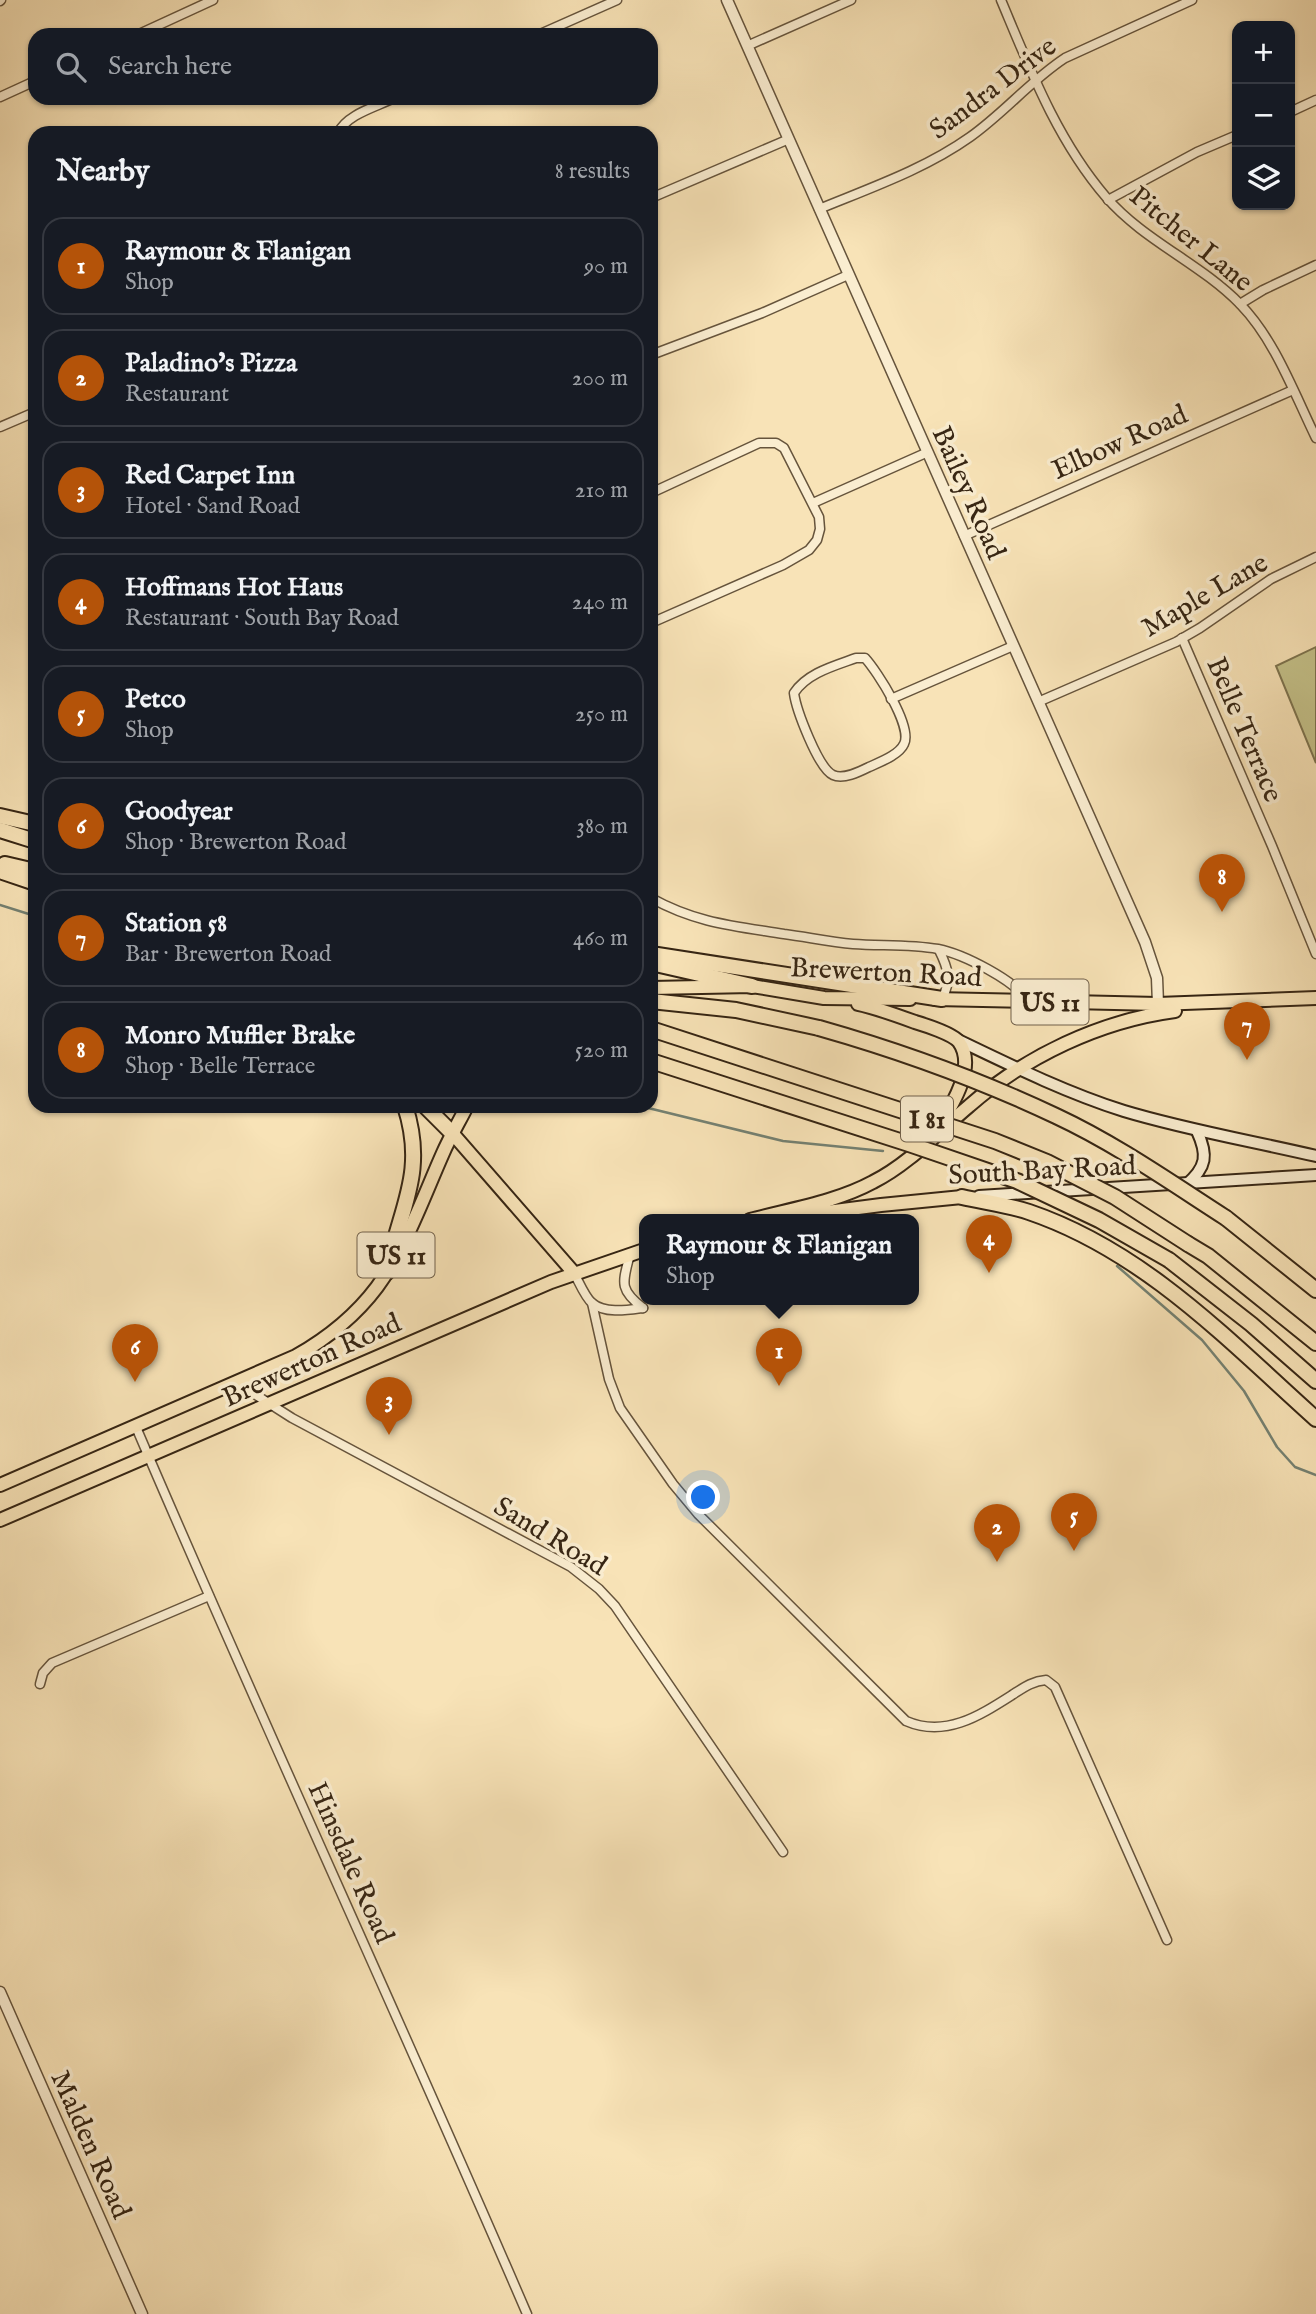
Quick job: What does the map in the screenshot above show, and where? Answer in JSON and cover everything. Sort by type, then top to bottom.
[{"type":"highway","points":[[0,816],[28,822]]},
{"type":"highway","points":[[0,830],[28,839]]},
{"type":"highway","points":[[0,863],[28,869]]},
{"type":"highway","points":[[0,871],[28,881]]},
{"type":"highway","points":[[658,955],[942,999]]},
{"type":"highway","points":[[658,965],[752,986]]},
{"type":"highway","points":[[658,1001],[736,1010],[819,1028],[896,1050],[1056,1116],[1121,1150],[1226,1218],[1316,1290]]},
{"type":"highway","name":"I 81","points":[[658,1031],[1008,1146],[1047,1162],[1115,1197],[1208,1256],[1316,1343]]},
{"type":"highway","name":"I 81","points":[[658,1063],[1017,1181],[1099,1220],[1169,1260],[1251,1324],[1316,1381]]},
{"type":"highway","points":[[387,1272],[413,1175],[411,1126],[407,1113]]},
{"type":"highway","points":[[432,1113],[453,1134]]},
{"type":"highway","points":[[962,1198],[1038,1215],[1127,1259],[1184,1301],[1316,1419]]},
{"type":"main road","name":"Brewerton Road","points":[[658,988],[752,986],[824,998],[1028,1002],[1158,1004],[1316,998]]},
{"type":"main road","name":"South Bay Road","points":[[824,998],[872,1007],[926,1026],[1076,1094],[1124,1111],[1197,1131],[1316,1156]]},
{"type":"main road","name":"Brewerton Road","points":[[772,1214],[847,1194],[874,1182],[889,1173],[970,1105],[1019,1069],[1084,1035],[1143,1015],[1245,1002]]},
{"type":"main road","points":[[1143,1015],[1158,1004]]},
{"type":"main road","points":[[932,1137],[960,1090],[964,1071],[963,1051],[958,1040]]},
{"type":"main road","name":"Brewerton Road","points":[[0,1485],[296,1356],[334,1330],[364,1303],[387,1272],[464,1113]]},
{"type":"main road","points":[[1186,1185],[1204,1164],[1204,1151],[1197,1131]]},
{"type":"main road","points":[[453,1134],[574,1273]]},
{"type":"main road","name":"South Bay Road","points":[[816,1214],[962,1198],[1316,1175]]},
{"type":"main road","name":"Brewerton Road","points":[[0,1520],[418,1338],[574,1273],[639,1252]]},
{"type":"street","points":[[150,28],[203,2],[214,0]]},
{"type":"street","points":[[554,28],[617,0]]},
{"type":"street","name":"Bailey Road","points":[[727,0],[1144,942],[1157,978],[1158,1004]]},
{"type":"street","points":[[747,46],[851,0]]},
{"type":"street","name":"Pitcher Lane","points":[[1000,0],[1035,80],[1072,150],[1108,200],[1147,235],[1218,285],[1240,304],[1272,350],[1316,438]]},
{"type":"street","name":"Sandra Drive","points":[[819,209],[949,151],[1002,112],[1035,80],[1065,58],[1192,0]]},
{"type":"street","points":[[0,97],[28,84]]},
{"type":"street","points":[[1295,110],[1316,100]]},
{"type":"street","points":[[341,126],[379,105]]},
{"type":"street","points":[[1108,200],[1164,169],[1232,137]]},
{"type":"street","points":[[658,195],[789,139]]},
{"type":"street","points":[[1240,304],[1316,265]]},
{"type":"street","points":[[658,352],[762,313],[848,275]]},
{"type":"street","name":"Elbow Road","points":[[964,536],[1293,390]]},
{"type":"street","points":[[0,427],[28,415]]},
{"type":"street","points":[[658,490],[759,443],[773,443],[784,448],[813,503],[819,517],[820,529],[810,550],[783,565],[658,620]]},
{"type":"street","points":[[813,503],[928,452]]},
{"type":"street","name":"Maple Lane","points":[[1038,702],[1182,638],[1271,579],[1316,557]]},
{"type":"street","name":"Belle Terrace","points":[[1182,638],[1316,954]]},
{"type":"street","points":[[891,699],[1013,646]]},
{"type":"street","points":[[856,658],[865,658],[891,699],[907,733],[903,747],[869,767],[843,777],[832,775],[822,764],[795,704],[794,693],[800,685],[827,669],[856,658]]},
{"type":"street","points":[[658,902],[698,920],[732,926],[849,944],[939,950],[964,958],[1000,978],[1022,992],[1028,1002]]},
{"type":"street","points":[[939,950],[948,968],[950,981],[942,999]]},
{"type":"street","points":[[592,1303],[602,1308],[618,1310],[643,1308],[628,1297],[623,1286],[631,1254]]},
{"type":"street","points":[[574,1273],[592,1303],[609,1379],[620,1408],[673,1484],[698,1514],[906,1721],[931,1729],[944,1728],[988,1710],[1031,1683],[1046,1680],[1055,1687],[1167,1940]]},
{"type":"street","name":"Sand Road","points":[[237,1383],[270,1404],[571,1567],[600,1589],[615,1606],[783,1852]]},
{"type":"street","name":"Hinsdale Road","points":[[136,1427],[527,2314]]},
{"type":"street","points":[[40,1684],[43,1673],[52,1662],[209,1596]]},
{"type":"street","name":"Malden Road","points":[[0,1992],[142,2314]]},
{"type":"shaded area","points":[[1316,647],[1316,763],[1276,666]]},
{"type":"waterway","points":[[0,905],[28,914]]},
{"type":"waterway","points":[[658,1110],[783,1141],[883,1151]]},
{"type":"waterway","points":[[1117,1266],[1202,1340],[1244,1391],[1277,1447],[1295,1467],[1316,1475]]},
{"type":"place","name":"Monro Muffler Brake","points":[[1222,912]]},
{"type":"place","name":"Station 58","points":[[1247,1060]]},
{"type":"place","name":"Hoffmans Hot Haus","points":[[989,1273]]},
{"type":"place","name":"Goodyear","points":[[135,1382]]},
{"type":"place","name":"Raymour & Flanigan","points":[[779,1386]]},
{"type":"place","name":"Red Carpet Inn","points":[[389,1435]]},
{"type":"place","name":"Petco","points":[[1074,1551]]},
{"type":"place","name":"Paladino's Pizza","points":[[997,1562]]}]
